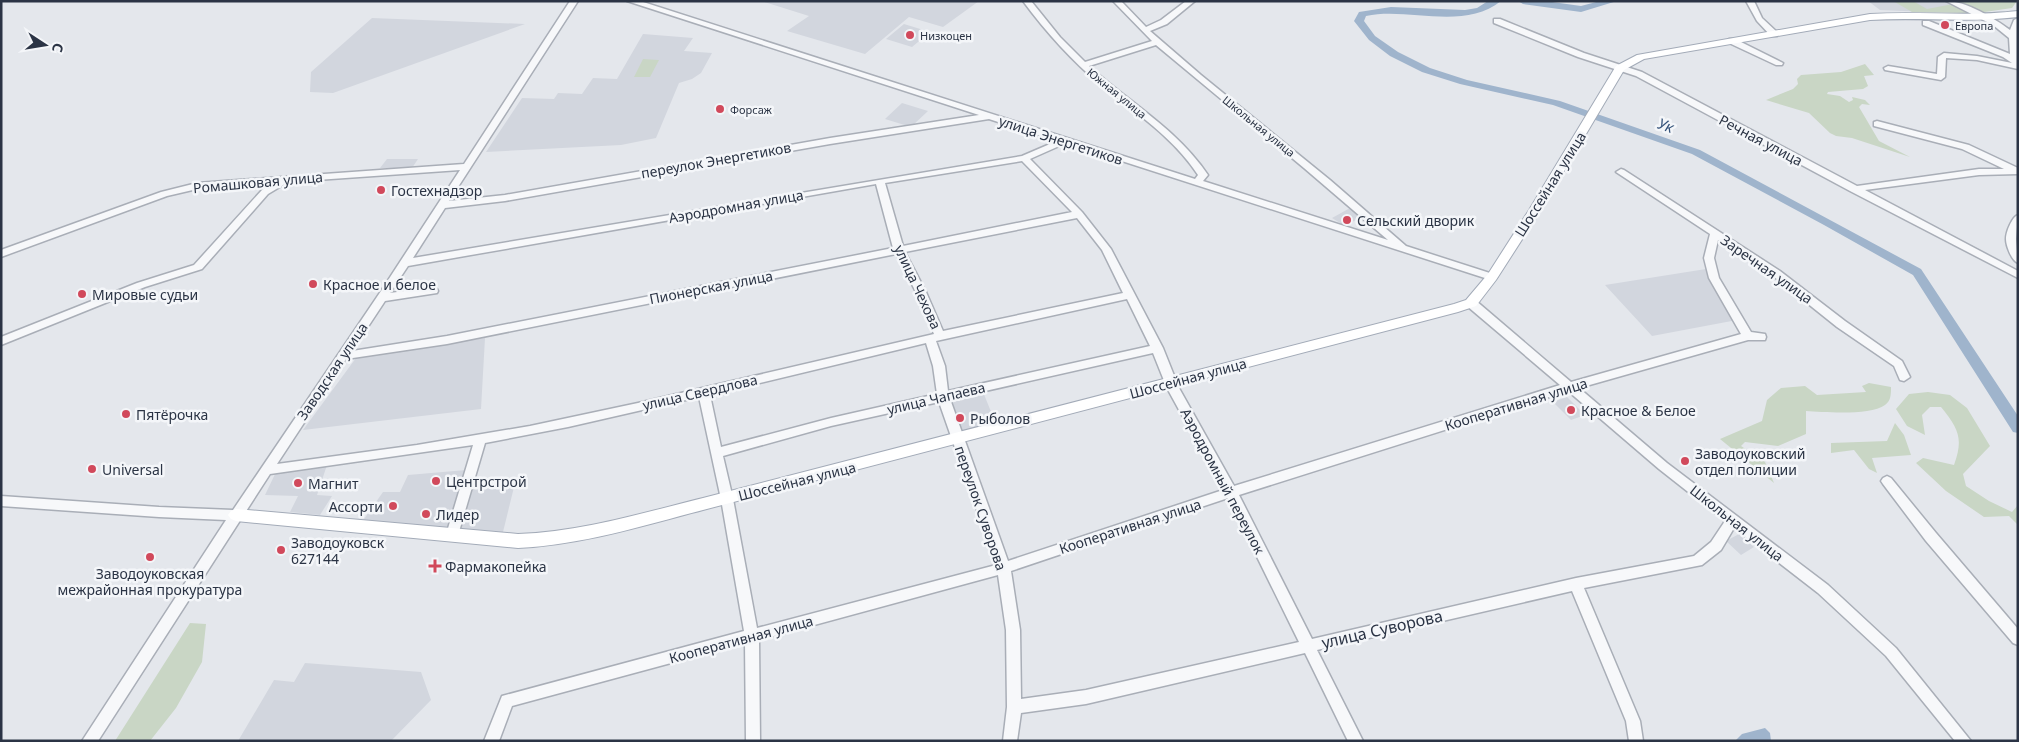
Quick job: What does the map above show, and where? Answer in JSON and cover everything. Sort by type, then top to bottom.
[{"type":"main road","points":[[1620,68],[1641,58],[1880,16],[1985,18],[2018,14]]},
{"type":"main road","name":"Шоссейная улица","points":[[236,514],[518,541],[547,540],[595,532],[958,440],[1458,308],[1471,302],[1492,277],[1620,68]]},
{"type":"street","name":"Заводская улица","points":[[89,741],[574,1]]},
{"type":"street","name":"улица Энергетиков","points":[[631,1],[1492,277]]},
{"type":"street","name":"Южная улица","points":[[1027,1],[1072,56],[1195,160],[1203,175],[1197,183]]},
{"type":"street","name":"Школьная улица","points":[[1117,1],[1145,30],[1404,249]]},
{"type":"street","points":[[1145,30],[1164,22],[1191,1]]},
{"type":"street","points":[[1750,1],[1754,13],[1764,26],[1774,34]]},
{"type":"street","points":[[1950,1],[2005,28],[2013,37]]},
{"type":"street","points":[[2017,66],[2013,37],[2015,23],[2018,20]]},
{"type":"street","name":"Речная улица","points":[[1497,21],[1582,55],[1639,74],[2018,275]]},
{"type":"street","points":[[1926,23],[2006,56],[2017,66]]},
{"type":"street","points":[[1732,41],[1779,63]]},
{"type":"street","points":[[1084,65],[1159,42]]},
{"type":"street","points":[[1888,68],[1941,77],[1942,57],[1944,54],[2017,66]]},
{"type":"street","name":"переулок Энергетиков","points":[[441,206],[505,198],[830,140],[990,117]]},
{"type":"street","points":[[1876,124],[1979,153],[1997,160],[2016,171]]},
{"type":"street","name":"Аэродромная улица","points":[[404,263],[1024,158],[1064,141]]},
{"type":"street","name":"Аэродромный переулок","points":[[1024,158],[1079,214],[1106,249],[1356,741]]},
{"type":"street","name":"Ромашковая улица","points":[[1,254],[164,194],[197,186],[466,167]]},
{"type":"street","points":[[1854,189],[1979,172],[2016,171]]},
{"type":"street","name":"Заречная улица","points":[[1621,172],[1776,273],[1841,324],[1898,364],[1904,377]]},
{"type":"street","points":[[1,341],[141,285],[198,267],[265,192],[288,179]]},
{"type":"street","name":"улица Чехова","points":[[880,181],[899,250],[921,292],[935,337]]},
{"type":"street","name":"Пионерская улица","points":[[343,356],[447,340],[1079,214]]},
{"type":"street","points":[[2018,218],[2015,239],[2018,260]]},
{"type":"street","name":"Кооперативная улица","points":[[491,741],[507,701],[752,637],[1004,568],[1231,492],[1570,387],[1754,336],[1714,278],[1709,258],[1715,233]]},
{"type":"street","points":[[381,298],[433,291]]},
{"type":"street","name":"улица Свердлова","points":[[265,470],[416,450],[566,423],[1032,314],[1130,295]]},
{"type":"street","name":"Школьная улица","points":[[1471,302],[1663,466],[1732,521],[1823,589],[1891,652],[1964,741]]},
{"type":"street","name":"переулок Суворова","points":[[935,337],[943,397],[1004,568],[1013,630],[1014,707],[1010,741]]},
{"type":"street","name":"улица Чапаева","points":[[716,453],[831,422],[1157,348]]},
{"type":"street","points":[[704,391],[727,498],[752,637],[754,741]]},
{"type":"street","points":[[452,536],[481,438]]},
{"type":"street","points":[[1887,481],[1931,537],[2018,639]]},
{"type":"street","points":[[1,501],[159,512],[236,514]]},
{"type":"street","name":"улица Суворова","points":[[1014,707],[1086,697],[1576,584],[1697,561],[1716,546],[1732,521]]},
{"type":"street","points":[[1576,584],[1634,721],[1636,741]]},
{"type":"shaded area","points":[[761,1],[979,1],[943,27],[909,17],[865,54],[787,31],[809,16]]},
{"type":"shaded area","points":[[1868,1],[1948,1],[1973,14],[1880,10]]},
{"type":"shaded area","points":[[372,18],[525,24],[333,93],[310,92],[311,72]]},
{"type":"shaded area","points":[[904,24],[930,32],[912,47],[886,39]]},
{"type":"shaded area","points":[[643,34],[693,38],[684,51],[712,53],[701,73],[692,79],[679,83],[656,138],[621,145],[486,152],[522,98],[554,99],[558,93],[582,94],[593,78],[617,79]]},
{"type":"shaded area","points":[[902,103],[928,111],[911,127],[885,119]]},
{"type":"shaded area","points":[[387,159],[418,159],[412,168],[380,168]]},
{"type":"shaded area","points":[[1350,208],[1363,216],[1345,226],[1332,218]]},
{"type":"shaded area","points":[[1706,269],[1737,320],[1652,336],[1605,285]]},
{"type":"shaded area","points":[[485,338],[481,409],[303,430],[356,358]]},
{"type":"shaded area","points":[[983,392],[996,424],[961,432],[949,399]]},
{"type":"shaded area","points":[[1567,397],[1585,415],[1571,420],[1553,402]]},
{"type":"shaded area","points":[[327,465],[317,495],[332,496],[320,515],[290,512],[298,496],[265,495],[277,470]]},
{"type":"shaded area","points":[[466,470],[447,529],[362,522],[383,492],[400,492],[408,475]]},
{"type":"shaded area","points":[[515,483],[503,532],[456,529],[471,486]]},
{"type":"shaded area","points":[[1739,534],[1754,547],[1741,555],[1726,541]]},
{"type":"shaded area","points":[[305,663],[421,672],[431,700],[391,741],[238,741],[274,680],[294,682]]},
{"type":"green space","points":[[1893,1],[1913,1],[1927,9],[1953,4],[1970,13],[1912,12]]},
{"type":"green space","points":[[1952,1],[2017,1],[2012,8],[1978,13]]},
{"type":"green space","points":[[643,59],[659,60],[650,77],[634,77]]},
{"type":"green space","points":[[1865,64],[1874,75],[1864,76],[1868,86],[1863,89],[1828,92],[1827,94],[1840,96],[1849,102],[1853,100],[1852,97],[1865,100],[1870,105],[1862,104],[1859,107],[1879,141],[1910,157],[1852,138],[1836,136],[1830,133],[1809,113],[1766,100],[1793,89],[1798,84],[1797,79],[1801,75],[1841,72]]},
{"type":"green space","points":[[1869,383],[1891,387],[1890,399],[1885,405],[1869,411],[1858,412],[1806,411],[1806,434],[1778,446],[1745,442],[1741,446],[1765,462],[1774,483],[1720,439],[1762,421],[1767,400],[1781,388],[1805,386],[1817,395],[1866,392],[1862,386]]},
{"type":"green space","points":[[1928,392],[1950,395],[1967,408],[1990,446],[1963,474],[1966,486],[1989,501],[2012,512],[2018,505],[2018,525],[2009,516],[1984,517],[1946,491],[1916,463],[1923,458],[1954,465],[1959,447],[1958,434],[1955,427],[1941,407],[1930,407],[1922,415],[1925,435],[1907,426],[1896,409],[1909,394]]},
{"type":"green space","points":[[1895,423],[1904,435],[1911,455],[1872,458],[1877,473],[1869,469],[1854,450],[1831,453],[1831,443],[1887,441]]},
{"type":"green space","points":[[190,623],[206,624],[202,662],[176,708],[150,741],[115,741]]},
{"type":"water","points":[[1765,728],[1770,733],[1771,741],[1735,741],[1742,734]]},
{"type":"waterway","name":"Ук","points":[[1496,1],[1479,10],[1465,13],[1406,10],[1377,11],[1362,14],[1359,21],[1372,38],[1394,54],[1426,70],[1464,82],[1556,103],[1696,152],[1917,272],[2018,428]]},
{"type":"waterway","name":"Ук","points":[[1523,1],[1581,9],[1612,1]]},
{"type":"place","name":"Европа","points":[[1945,25]]},
{"type":"place","name":"Низкоцен","points":[[910,35]]},
{"type":"place","name":"Форсаж","points":[[720,109]]},
{"type":"place","name":"Гостехнадзор","points":[[381,190]]},
{"type":"place","name":"Сельский дворик","points":[[1347,220]]},
{"type":"place","name":"Красное и белое","points":[[313,284]]},
{"type":"place","name":"Мировые судьи","points":[[82,294]]},
{"type":"place","name":"Красное & Белое","points":[[1571,410]]},
{"type":"place","name":"Пятёрочка","points":[[126,414]]},
{"type":"place","name":"Рыболов","points":[[960,418]]},
{"type":"place","name":"Заводоуковский отдел полиции","points":[[1685,461]]},
{"type":"place","name":"Universal","points":[[92,469]]},
{"type":"place","name":"Центрстрой","points":[[436,481]]},
{"type":"place","name":"Магнит","points":[[298,483]]},
{"type":"place","name":"Ассорти","points":[[393,506]]},
{"type":"place","name":"Лидер","points":[[426,514]]},
{"type":"place","name":"Заводоуковск 627144","points":[[281,550]]},
{"type":"place","name":"Заводоуковская межрайонная прокуратура","points":[[150,557]]},
{"type":"place","name":"Фармакопейка","points":[[435,566]]}]
